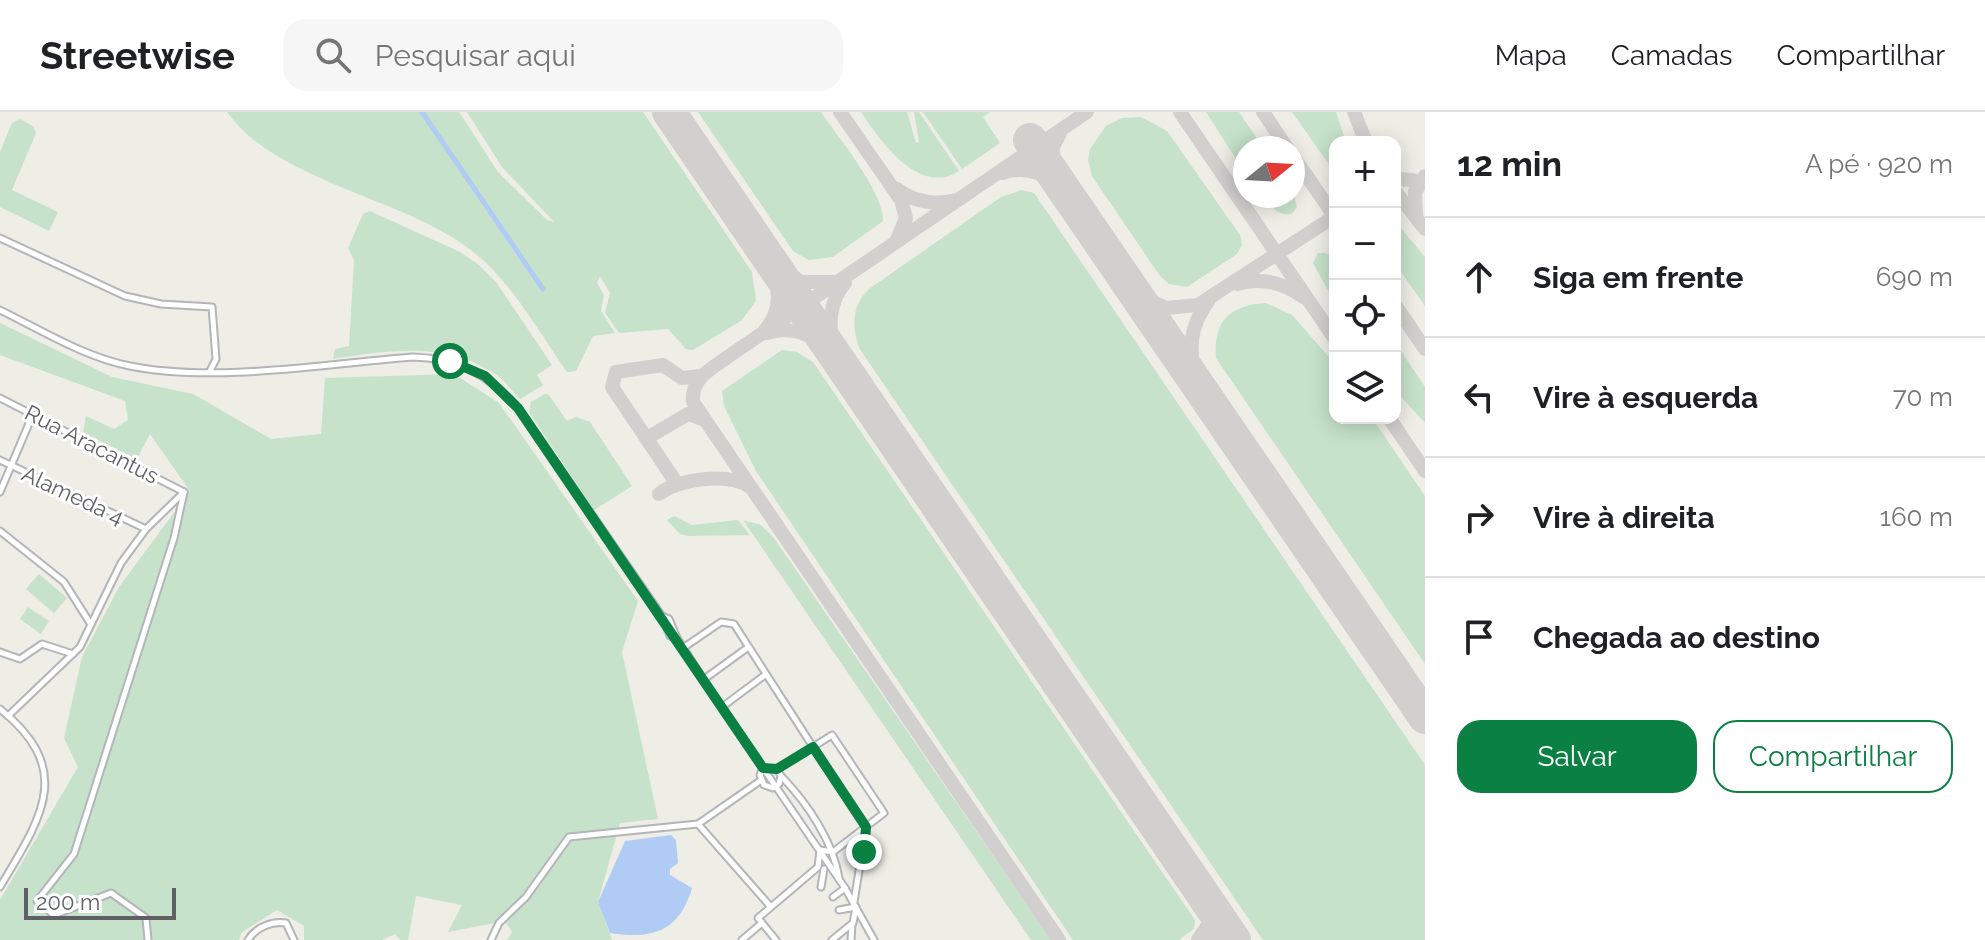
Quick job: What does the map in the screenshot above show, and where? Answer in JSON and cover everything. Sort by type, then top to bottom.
[{"type":"street","points":[[0,238],[125,296],[161,304],[212,307],[216,359],[224,371]]},
{"type":"street","points":[[0,310],[117,363],[158,370],[224,371],[412,357],[450,361],[485,376],[518,408],[662,616],[670,636],[677,638],[776,787],[834,866]]},
{"type":"street","points":[[210,371],[216,359]]},
{"type":"street","name":"Rua Aracantus","points":[[0,398],[184,492]]},
{"type":"street","points":[[0,492],[33,414]]},
{"type":"street","name":"Alameda 4","points":[[0,460],[146,529]]},
{"type":"street","points":[[8,716],[73,654],[121,563],[146,529],[184,492]]},
{"type":"street","points":[[148,940],[146,918],[111,893],[54,915],[37,901],[74,854],[174,538],[184,492]]},
{"type":"street","points":[[0,531],[64,582],[90,623]]},
{"type":"street","points":[[683,648],[721,622],[734,624],[866,827],[851,940]]},
{"type":"street","points":[[0,652],[20,659],[42,644],[73,654]]},
{"type":"street","points":[[703,680],[747,648]]},
{"type":"street","points":[[722,707],[765,675]]},
{"type":"street","points":[[0,709],[38,748],[46,769],[37,825],[0,887]]},
{"type":"street","points":[[763,768],[777,769],[832,735],[884,813],[833,852],[820,850]]},
{"type":"street","points":[[491,940],[499,923],[526,897],[569,837],[698,824],[760,781],[763,768]]},
{"type":"street","points":[[777,769],[796,792],[833,852],[839,879],[874,940]]},
{"type":"street","points":[[776,787],[781,776]]},
{"type":"street","points":[[760,781],[768,787],[776,787]]},
{"type":"street","points":[[698,824],[770,906]]},
{"type":"street","points":[[820,850],[821,887]]},
{"type":"street","points":[[776,940],[758,918],[821,868],[834,866]]},
{"type":"street","points":[[833,897],[845,888]]},
{"type":"street","points":[[839,910],[855,904]]},
{"type":"street","points":[[248,940],[263,926],[276,921],[286,923],[294,940]]},
{"type":"street","points":[[742,940],[762,923]]},
{"type":"street","points":[[832,940],[853,923]]},
{"type":"green space","points":[[227,112],[459,112],[498,172],[547,220],[554,222],[502,167],[467,112],[643,112],[752,272],[756,301],[742,320],[693,350],[686,349],[668,329],[619,333],[605,313],[610,293],[600,276],[597,283],[604,295],[601,311],[615,333],[593,336],[576,371],[567,372],[508,287],[464,245],[405,213],[338,186],[274,154],[248,135]]},
{"type":"green space","points":[[698,112],[821,112],[868,180],[883,221],[833,257],[809,260],[793,251]]},
{"type":"green space","points":[[861,112],[907,112],[916,143],[919,142],[914,112],[919,112],[959,171],[944,177],[930,177],[916,172],[879,138]]},
{"type":"green space","points":[[923,112],[990,112],[983,117],[1000,143],[962,169]]},
{"type":"green space","points":[[1206,112],[1239,112],[1255,136],[1233,136],[1233,154]]},
{"type":"green space","points":[[1292,112],[1336,112],[1344,136],[1329,136],[1329,164]]},
{"type":"green space","points":[[1141,117],[1167,131],[1240,235],[1242,245],[1237,254],[1187,287],[1169,284],[1160,276],[1092,176],[1088,160],[1090,149],[1106,126],[1122,118]]},
{"type":"green space","points":[[20,119],[34,127],[36,133],[12,190],[58,212],[49,231],[0,207],[0,152],[12,123]]},
{"type":"green space","points":[[1022,190],[1034,193],[1425,765],[1425,940],[1263,940],[859,348],[855,332],[856,310],[869,289],[1001,197]]},
{"type":"green space","points":[[1273,208],[1296,208],[1292,214]]},
{"type":"green space","points":[[370,211],[460,252],[496,282],[552,365],[537,375],[543,385],[520,399],[501,378],[479,365],[439,353],[398,351],[333,359],[335,349],[349,346],[354,260],[348,248],[363,214]]},
{"type":"green space","points":[[1401,228],[1425,257],[1425,306],[1401,272]]},
{"type":"green space","points":[[1318,253],[1329,255],[1329,292],[1313,263]]},
{"type":"green space","points":[[1266,303],[1292,315],[1329,357],[1329,424],[1376,424],[1425,496],[1425,664],[1216,358],[1217,334],[1226,317],[1253,304]]},
{"type":"green space","points":[[0,323],[112,377],[193,394],[271,439],[321,434],[325,378],[454,374],[499,403],[638,601],[622,652],[658,819],[620,823],[598,902],[612,940],[507,940],[512,932],[505,921],[448,932],[462,905],[416,896],[408,940],[400,940],[395,934],[382,940],[304,940],[304,926],[277,910],[242,932],[239,940],[0,940],[0,900],[78,767],[64,738],[82,657],[119,587],[190,491],[150,434],[137,459],[83,433],[86,416],[114,429],[128,420],[125,401],[0,355]]},
{"type":"green space","points":[[782,350],[797,352],[813,362],[1195,920],[1194,929],[1179,940],[1073,940],[756,471],[724,406],[722,391]]},
{"type":"green space","points":[[1401,351],[1425,387],[1425,423],[1401,397]]},
{"type":"green space","points":[[545,394],[567,421],[576,417],[590,422],[632,486],[594,510],[529,412],[531,402]]},
{"type":"green space","points":[[674,516],[692,525],[738,520],[750,535],[680,534],[667,520]]},
{"type":"green space","points":[[743,520],[761,525],[774,538],[1051,940],[1031,940]]},
{"type":"green space","points":[[39,574],[67,598],[54,613],[26,589]]},
{"type":"green space","points":[[28,607],[49,621],[41,634],[20,619]]},
{"type":"water","points":[[671,835],[676,840],[678,863],[670,869],[670,875],[692,888],[680,914],[672,923],[652,933],[610,933],[598,902],[625,841]]},
{"type":"waterway","points":[[422,112],[543,289]]},
{"type":"taxiway","points":[[840,112],[901,200],[906,218],[897,240]]},
{"type":"taxiway","points":[[1059,940],[693,402],[693,394],[699,380],[716,365],[1087,112]]},
{"type":"taxiway","points":[[1180,112],[1329,330]]},
{"type":"taxiway","points":[[1263,112],[1279,136]]},
{"type":"taxiway","points":[[1354,112],[1364,136]]},
{"type":"taxiway","points":[[1052,172],[1053,147],[1060,133]]},
{"type":"taxiway","points":[[1002,173],[1030,171],[1054,182],[1069,195]]},
{"type":"taxiway","points":[[1305,173],[1329,208]]},
{"type":"taxiway","points":[[1416,216],[1415,192],[1425,176]]},
{"type":"taxiway","points":[[1401,179],[1413,180]]},
{"type":"taxiway","points":[[897,189],[926,202],[957,200]]},
{"type":"taxiway","points":[[1401,199],[1425,229]]},
{"type":"taxiway","points":[[1137,294],[1166,308],[1198,305],[1329,220]]},
{"type":"taxiway","points":[[771,261],[801,282],[835,282]]},
{"type":"taxiway","points":[[765,330],[775,314],[778,298],[772,263]]},
{"type":"taxiway","points":[[1237,284],[1272,282],[1303,297]]},
{"type":"taxiway","points":[[833,351],[831,315],[835,299],[845,283]]},
{"type":"taxiway","points":[[1196,382],[1192,339],[1197,320],[1209,300]]},
{"type":"taxiway","points":[[1401,314],[1425,349]]},
{"type":"taxiway","points":[[767,333],[786,330],[802,333],[833,351]]},
{"type":"taxiway","points":[[677,484],[612,387],[616,372],[663,365],[682,378],[701,376]]},
{"type":"taxiway","points":[[647,438],[688,414],[705,420]]},
{"type":"taxiway","points":[[1393,424],[1425,471]]},
{"type":"taxiway","points":[[659,494],[679,484],[704,479],[741,482],[750,487]]},
{"type":"taxiway","points":[[1198,940],[1210,922],[1208,902]]},
{"type":"taxiway","points":[[1201,938],[1214,935],[1231,940]]},
{"type":"runway","points":[[669,112],[1234,940]]},
{"type":"runway","points":[[1030,140],[1425,717]]},
{"type":"route","points":[[450,361],[485,376],[504,391],[518,408],[662,616],[662,623],[670,636],[677,638],[763,768],[770,766],[777,769],[813,747],[866,827],[864,852]]}]
